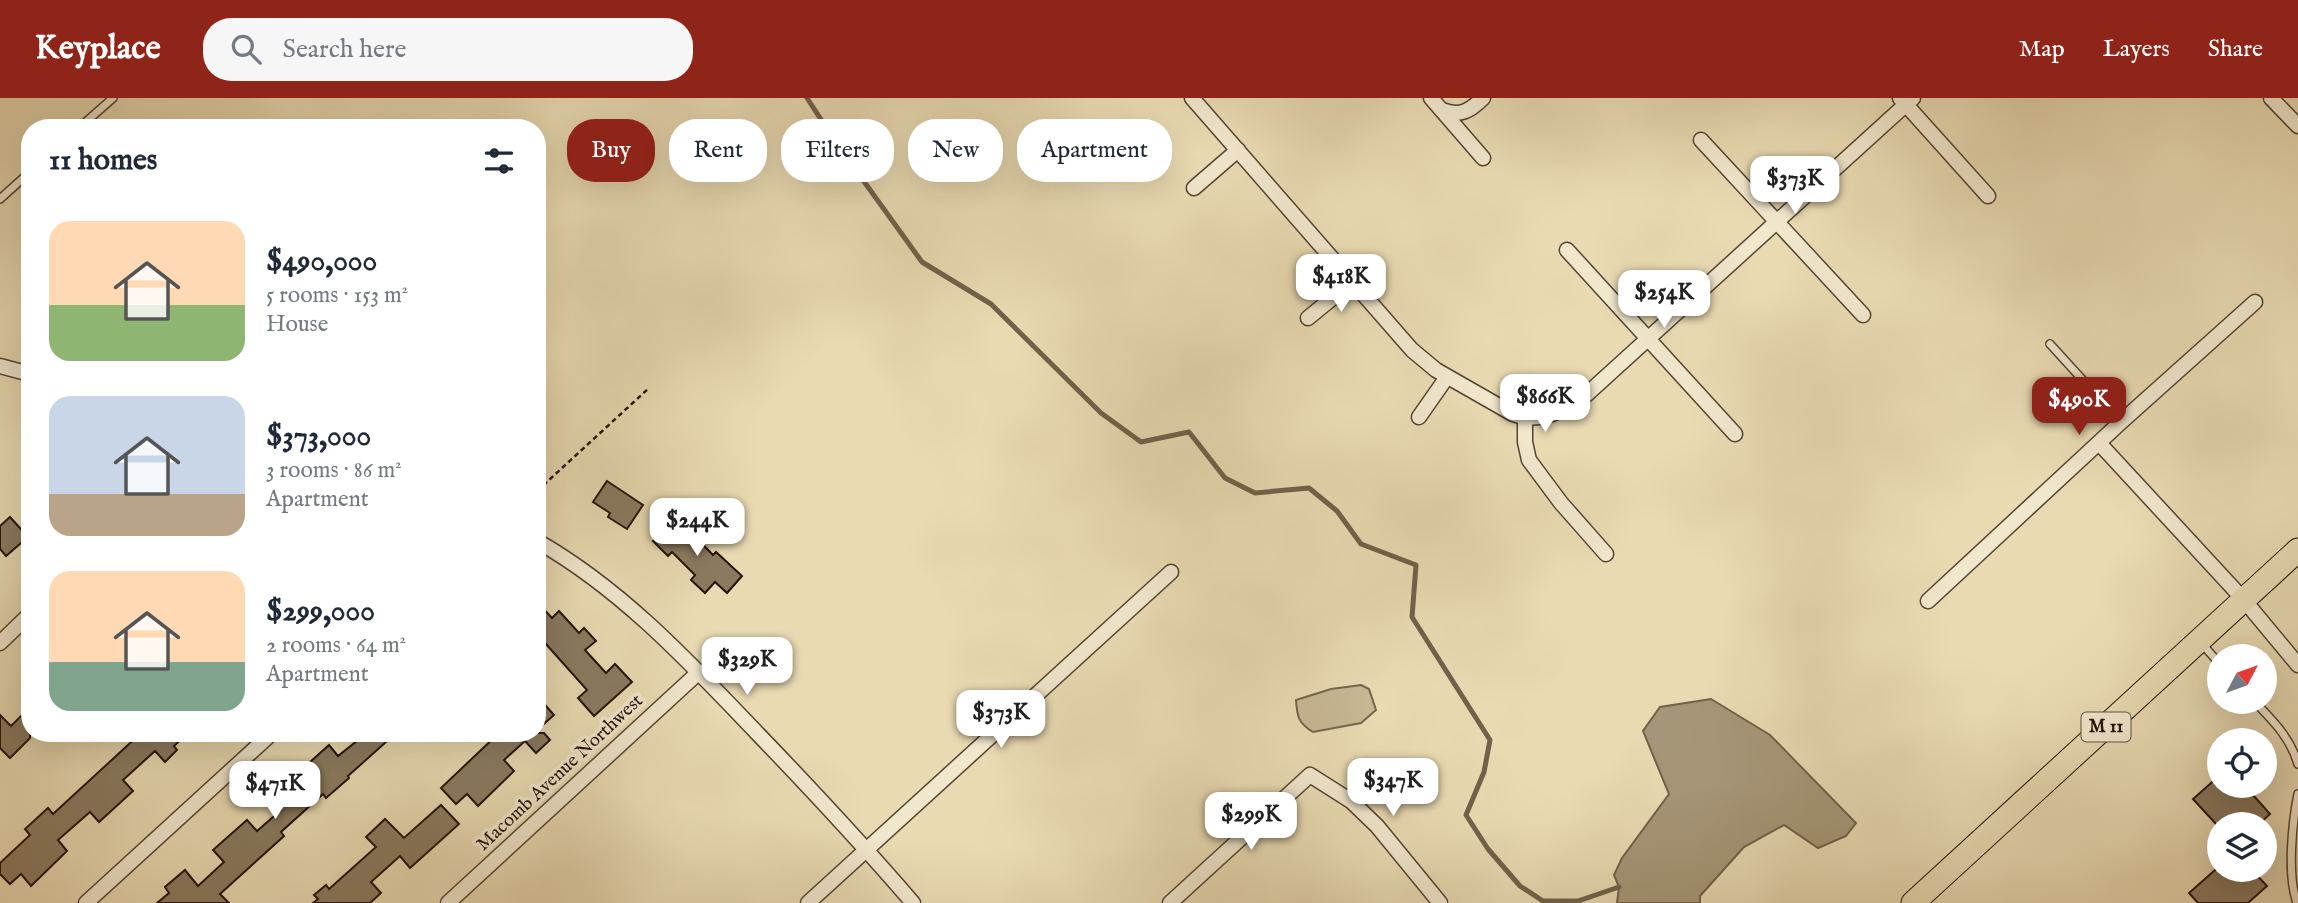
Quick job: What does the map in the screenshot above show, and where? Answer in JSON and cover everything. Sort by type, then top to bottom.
[{"type":"main road","name":"M 11","points":[[1913,903],[2298,550]]},
{"type":"street","points":[[1192,98],[1412,350],[1447,377],[1525,418],[1546,416],[1574,404],[1777,222],[1906,100],[1988,196]]},
{"type":"street","points":[[1436,104],[1459,114],[1483,98]]},
{"type":"street","points":[[2271,98],[2298,126]]},
{"type":"street","points":[[1436,104],[1483,158]]},
{"type":"street","points":[[1701,141],[1863,315]]},
{"type":"street","points":[[1194,188],[1238,150]]},
{"type":"street","points":[[1567,250],[1735,434]]},
{"type":"street","points":[[1308,318],[1352,282]]},
{"type":"street","points":[[1928,601],[2255,302]]},
{"type":"street","points":[[0,366],[21,372]]},
{"type":"street","points":[[1419,416],[1447,377]]},
{"type":"street","points":[[1525,418],[1525,442],[1529,460],[1561,503],[1606,554]]},
{"type":"street","points":[[2099,443],[2244,600],[2298,665]]},
{"type":"street","points":[[546,547],[600,582],[645,620],[699,672],[867,849],[913,903]]},
{"type":"street","points":[[808,903],[1171,572]]},
{"type":"street","points":[[0,643],[21,623]]},
{"type":"street","name":"Macomb Avenue Northwest","points":[[448,903],[699,672]]},
{"type":"street","points":[[86,903],[262,742]]},
{"type":"street","points":[[1170,903],[1310,775],[1351,800],[1377,826],[1440,903]]},
{"type":"lane","points":[[89,119],[113,98]]},
{"type":"lane","points":[[0,199],[21,180]]},
{"type":"lane","points":[[2050,344],[2121,422]]},
{"type":"lane","points":[[2199,641],[2207,650]]},
{"type":"lane","points":[[2267,714],[2283,731],[2294,750],[2298,764]]},
{"type":"lane","points":[[2297,903],[2290,859],[2295,852],[2298,796]]},
{"type":"path","points":[[546,483],[649,388]]},
{"type":"shaded area","points":[[1361,685],[1369,689],[1376,710],[1361,723],[1313,732],[1301,722],[1296,700],[1331,689]]},
{"type":"shaded area","points":[[1711,699],[1770,735],[1856,823],[1846,836],[1818,848],[1784,825],[1744,847],[1700,896],[1700,903],[1617,903],[1619,887],[1614,875],[1622,858],[1669,794],[1643,731],[1660,707]]},
{"type":"building","points":[[607,481],[643,505],[627,529],[608,517],[610,513],[593,502]]},
{"type":"building","points":[[10,517],[21,529],[21,543],[6,556],[0,549],[0,526]]},
{"type":"building","points":[[677,518],[713,555],[716,552],[742,576],[727,593],[715,582],[705,593],[691,580],[695,575],[672,552],[668,556],[653,541]]},
{"type":"building","points":[[559,611],[579,633],[584,628],[596,641],[585,650],[606,673],[615,664],[632,682],[594,716],[578,698],[587,690],[546,644],[546,612],[552,618]]},
{"type":"building","points":[[546,706],[554,715],[546,722]]},
{"type":"building","points":[[0,715],[11,726],[21,716],[21,742],[26,742],[10,758],[0,748]]},
{"type":"building","points":[[546,735],[550,740],[536,753],[526,742],[546,742]]},
{"type":"building","points":[[131,742],[178,742],[174,746],[177,750],[165,762],[155,751],[123,780],[133,791],[99,822],[90,812],[58,840],[67,851],[31,886],[21,874],[10,884],[0,874],[0,863],[30,835],[25,829],[48,808],[53,814]]},
{"type":"building","points":[[356,742],[386,742],[326,798],[323,794],[281,832],[284,836],[220,894],[229,903],[157,903],[169,893],[165,887],[185,870],[198,886],[224,862],[213,850],[247,820],[257,831],[281,810],[278,807],[287,798],[280,789],[329,745],[338,756]]},
{"type":"building","points":[[490,742],[524,742],[504,760],[514,771],[478,806],[467,794],[456,804],[441,788]]},
{"type":"building","points":[[2207,787],[2207,798],[2256,798],[2268,812],[2207,812],[2207,814],[2193,799]]},
{"type":"building","points":[[441,805],[459,824],[410,868],[400,856],[371,882],[381,893],[370,903],[313,903],[318,899],[314,895],[326,885],[329,889],[376,847],[366,837],[385,819],[404,838]]},
{"type":"building","points":[[2207,877],[2207,882],[2263,882],[2267,886],[2248,903],[2198,903],[2189,893]]},
{"type":"waterway","points":[[807,98],[922,262],[991,304],[1101,413],[1141,442],[1189,432],[1225,478],[1255,493],[1309,488],[1337,511],[1361,544],[1416,565],[1412,617],[1490,740],[1484,772],[1466,815],[1488,849],[1520,886],[1543,901],[1578,901],[1619,887]]}]
